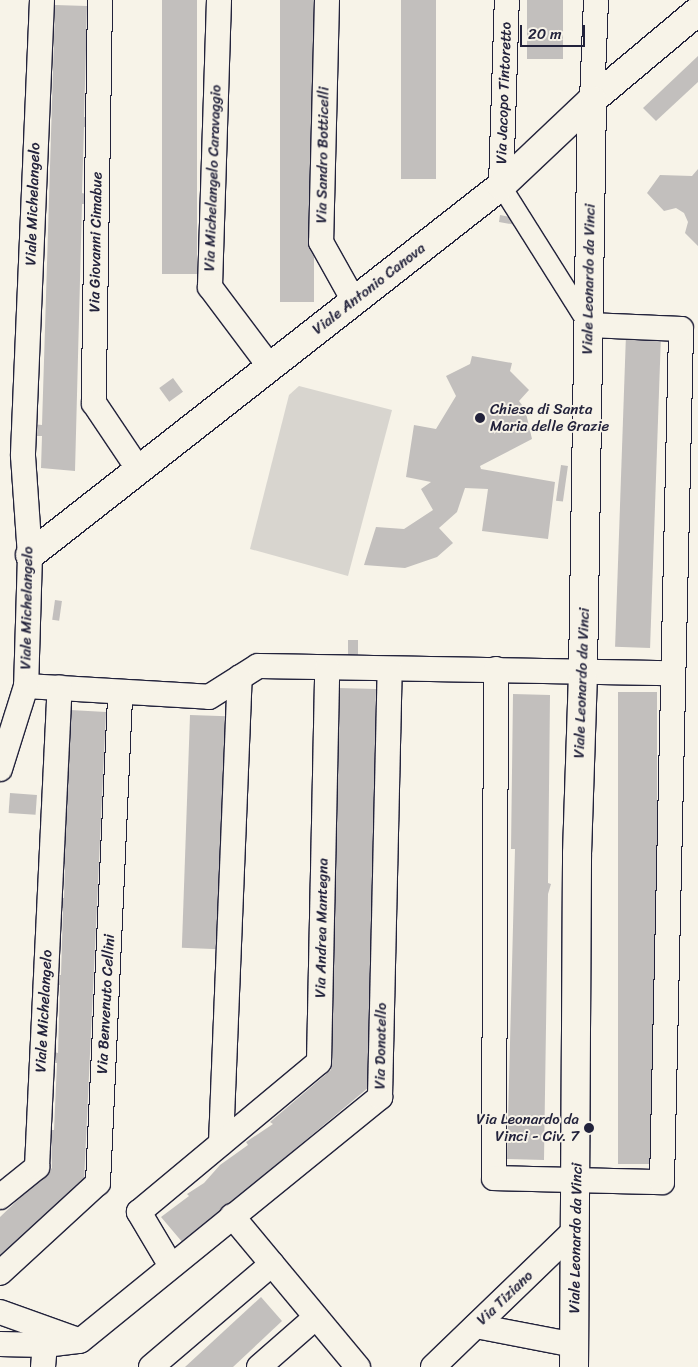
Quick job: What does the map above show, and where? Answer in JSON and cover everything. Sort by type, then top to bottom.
[{"type":"street","name":"Viale Michelangelo","points":[[0,1198],[36,1167],[60,688],[26,686],[30,555],[23,456],[42,0]]},
{"type":"street","name":"Via Giovanni Cimabue","points":[[100,0],[94,403],[138,470]]},
{"type":"street","name":"Via Michelangelo Caravaggio","points":[[219,0],[210,287],[270,367]]},
{"type":"street","name":"Via Sandro Botticelli","points":[[326,0],[321,242],[354,301]]},
{"type":"street","name":"Via Jacopo Tintoretto","points":[[501,186],[507,0]]},
{"type":"street","name":"Viale Leonardo da Vinci","points":[[574,1356],[577,1180],[577,854],[584,672],[592,100],[596,0]]},
{"type":"street","name":"Viale Antonio Canova","points":[[30,555],[501,186],[592,100],[698,11]]},
{"type":"street","points":[[496,669],[494,1178],[662,1182],[681,329],[589,326],[501,186]]},
{"type":"street","points":[[60,688],[209,697],[258,666],[673,673]]},
{"type":"street","name":"Via Andrea Mantegna","points":[[170,1266],[139,1212],[319,1062],[327,668]]},
{"type":"street","name":"Via Donatello","points":[[80,1341],[380,1097],[390,669]]},
{"type":"street","points":[[221,1143],[240,677]]},
{"type":"street","points":[[0,769],[26,686]]},
{"type":"street","name":"Via Benvenuto Cellini","points":[[0,1274],[98,1183],[120,692]]},
{"type":"street","points":[[232,1216],[315,1318],[358,1367]]},
{"type":"street","name":"Via Tiziano","points":[[433,1367],[576,1229]]},
{"type":"street","points":[[151,1367],[272,1264]]},
{"type":"street","points":[[0,1312],[80,1341]]},
{"type":"street","points":[[259,1367],[315,1318]]},
{"type":"street","points":[[476,1326],[574,1356]]},
{"type":"street","points":[[0,1344],[44,1356],[80,1341]]},
{"type":"shaded area","points":[[299,386],[392,410],[348,576],[250,549],[289,395]]},
{"type":"building","points":[[162,0],[197,0],[197,274],[162,274]]},
{"type":"building","points":[[280,0],[314,0],[314,302],[280,302]]},
{"type":"building","points":[[401,0],[436,0],[436,179],[401,179]]},
{"type":"building","points":[[527,0],[563,0],[563,59],[527,59]]},
{"type":"building","points":[[55,5],[87,6],[86,39],[91,40],[91,50],[86,50],[84,117],[89,117],[89,127],[84,127],[82,193],[86,194],[86,204],[82,204],[75,471],[41,468],[42,436],[32,436],[32,424],[42,425]]},
{"type":"building","points":[[698,56],[698,82],[656,121],[643,108]]},
{"type":"building","points":[[698,169],[698,246],[685,233],[688,222],[684,213],[676,208],[664,211],[647,193],[660,175],[692,176]]},
{"type":"building","points":[[500,215],[521,219],[522,226],[499,222]]},
{"type":"building","points":[[626,334],[661,335],[650,648],[615,647]]},
{"type":"building","points":[[472,356],[512,363],[510,371],[529,390],[519,401],[525,409],[532,439],[480,466],[481,469],[555,482],[548,539],[482,531],[488,489],[465,488],[457,512],[439,528],[453,543],[437,557],[405,568],[364,565],[376,527],[404,529],[433,510],[421,489],[431,482],[406,477],[414,425],[436,429],[456,396],[446,376],[470,364]]},
{"type":"building","points":[[173,378],[183,392],[169,402],[159,388]]},
{"type":"building","points":[[561,465],[568,466],[563,502],[556,501]]},
{"type":"building","points":[[55,600],[62,601],[59,621],[52,620]]},
{"type":"building","points":[[348,640],[358,640],[358,656],[348,656]]},
{"type":"building","points":[[338,688],[376,689],[369,1087],[183,1243],[161,1217],[189,1196],[187,1194],[204,1183],[220,1165],[248,1145],[246,1142],[273,1124],[270,1122],[331,1070]]},
{"type":"building","points":[[618,692],[657,692],[657,1164],[618,1164]]},
{"type":"building","points":[[513,694],[550,695],[548,883],[551,884],[548,894],[544,1160],[507,1159],[515,849],[511,849]]},
{"type":"building","points":[[70,710],[106,712],[84,1182],[0,1260],[0,1217],[25,1193],[23,1191],[29,1185],[32,1187],[52,1168],[51,1130],[54,1130],[57,1063],[54,1063],[54,1052],[58,1053],[60,985],[57,985],[58,975],[61,975],[63,908],[60,908],[61,898],[64,898],[65,864],[62,864]]},
{"type":"building","points":[[190,715],[227,716],[219,949],[182,948]]},
{"type":"building","points":[[10,793],[37,795],[36,815],[9,813]]},
{"type":"building","points":[[261,1297],[282,1321],[233,1367],[185,1367]]},
{"type":"place","name":"Chiesa di Santa Maria delle Grazie","points":[[480,418]]},
{"type":"place","name":"Via Leonardo da Vinci - Civ. 7","points":[[589,1128]]}]
